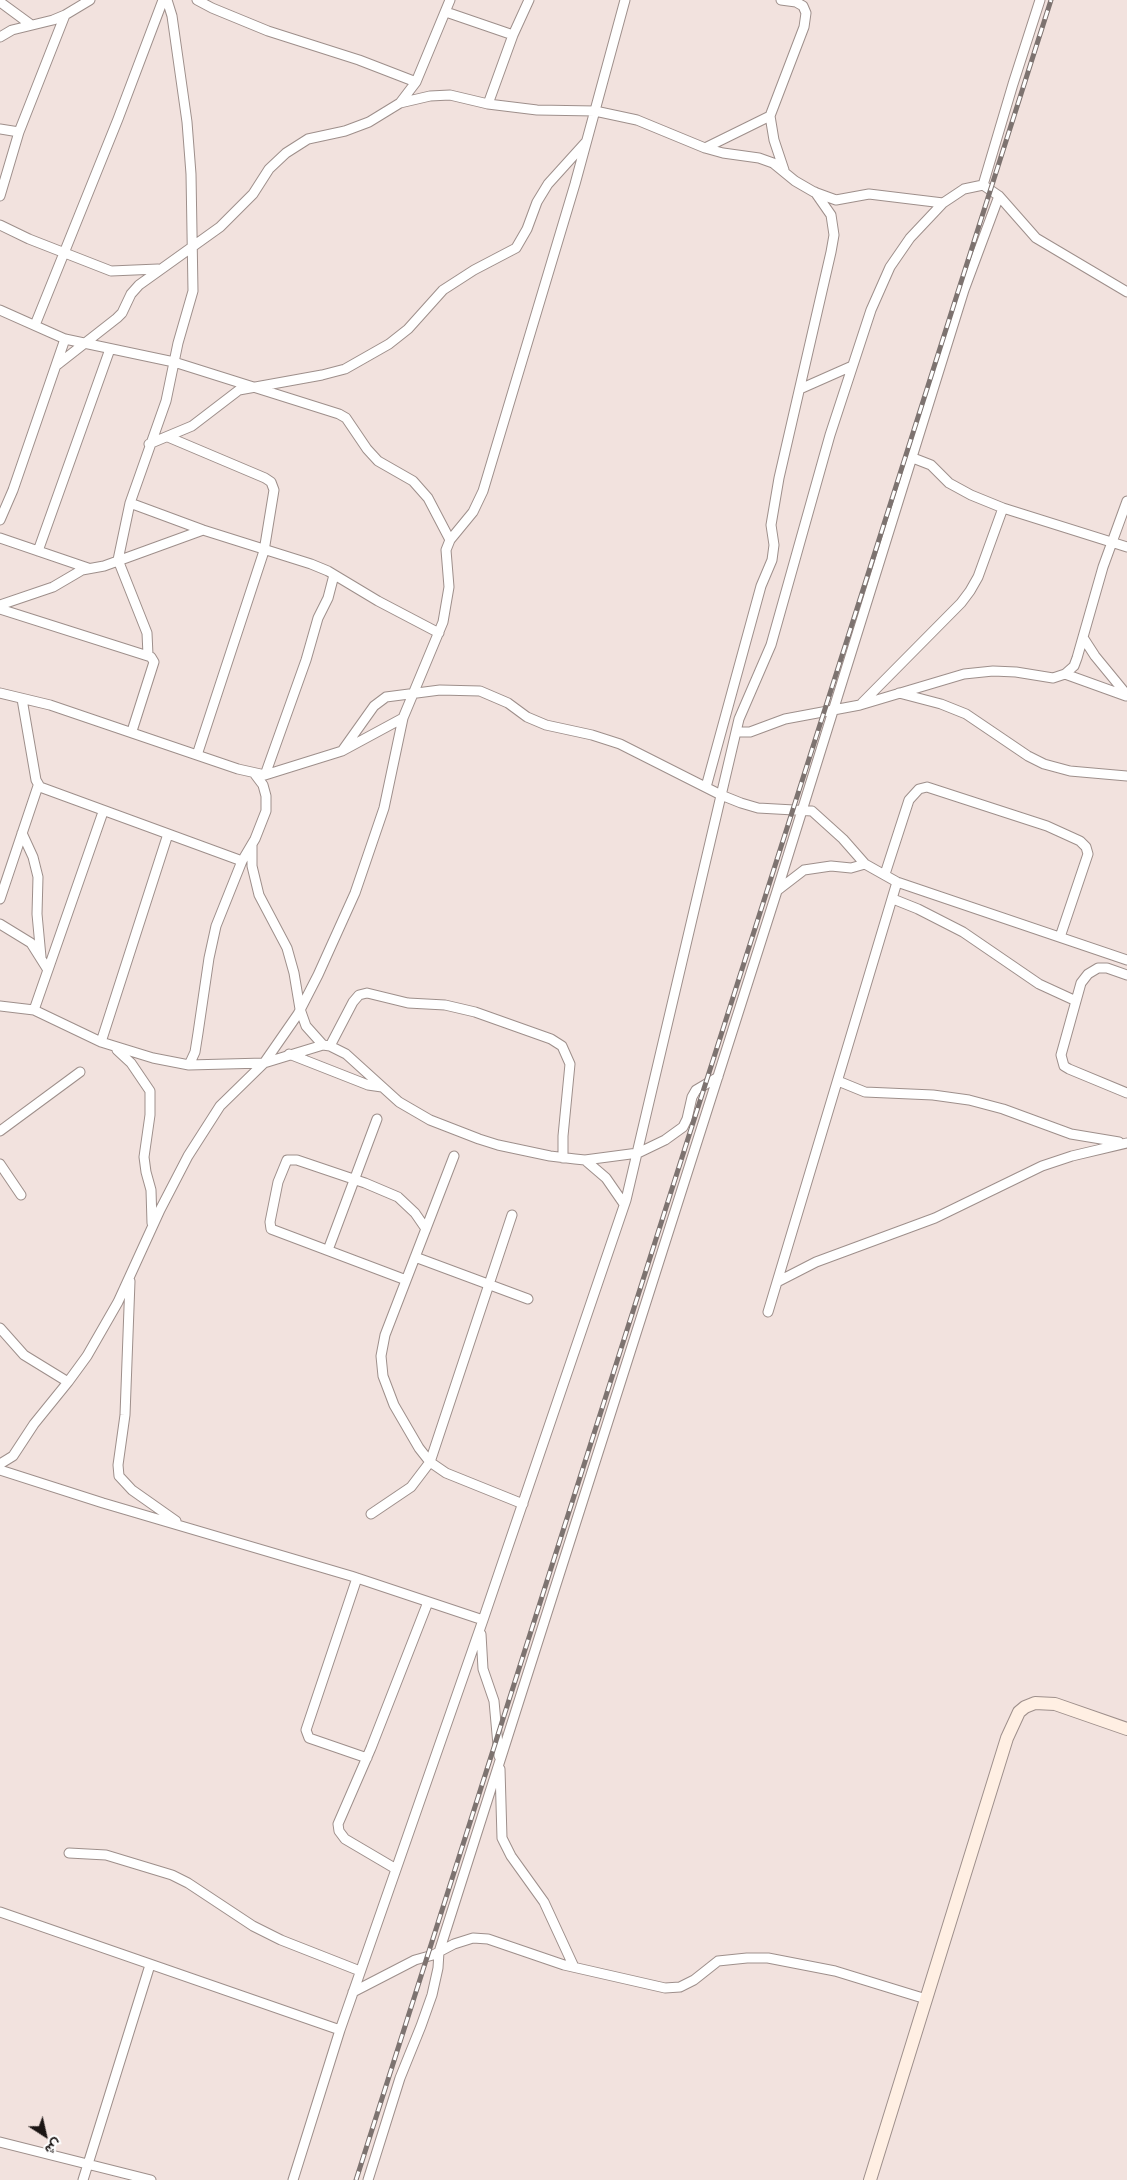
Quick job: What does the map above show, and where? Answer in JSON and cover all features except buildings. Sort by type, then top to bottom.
[{"type":"main road","points":[[870,2180],[1007,1738],[1019,1712],[1035,1703],[1055,1704],[1127,1729]]},
{"type":"street","points":[[35,325],[118,120],[162,0]]},
{"type":"street","points":[[148,655],[147,634],[118,560],[130,503],[149,444],[166,401],[174,362],[193,291],[191,174],[187,122],[172,16],[167,0]]},
{"type":"street","points":[[197,0],[261,28],[359,60],[416,82]]},
{"type":"street","points":[[400,103],[416,82],[450,0]]},
{"type":"street","points":[[488,104],[513,35],[529,0]]},
{"type":"street","points":[[0,1464],[13,1456],[34,1424],[68,1382],[102,1331],[188,1156],[214,1114],[227,1098],[264,1063],[300,1010],[355,893],[384,808],[403,718],[439,633],[448,602],[449,587],[446,550],[450,540],[469,519],[482,491],[587,140],[625,0]]},
{"type":"street","points":[[781,0],[796,2],[804,6],[806,13],[804,28],[770,116],[774,140],[784,170]]},
{"type":"street","points":[[983,185],[1040,0]]},
{"type":"street","points":[[0,37],[12,30],[30,24],[65,16],[88,1]]},
{"type":"street","points":[[6,3],[30,24]]},
{"type":"street","points":[[446,12],[513,35]]},
{"type":"street","points":[[0,196],[19,132],[65,16]]},
{"type":"street","points":[[57,365],[117,318],[122,313],[131,294],[139,285],[220,226],[239,209],[253,194],[269,169],[286,152],[308,139],[345,131],[369,122],[400,103],[430,96],[450,94],[488,104],[537,110],[595,111],[638,120],[705,148],[723,153],[759,158],[773,163],[784,170],[795,181],[814,192],[836,200],[869,194],[943,203]]},
{"type":"street","points":[[705,148],[770,116]]},
{"type":"street","points":[[0,129],[19,132]]},
{"type":"street","points":[[149,444],[168,437],[205,417],[230,395],[250,386],[322,375],[344,369],[389,344],[408,329],[443,290],[474,270],[516,248],[527,229],[537,202],[548,184],[587,140]]},
{"type":"street","points":[[292,2180],[360,1971],[523,1504],[624,1204],[638,1153],[742,710],[771,645],[830,435],[871,310],[890,267],[910,238],[943,203],[964,189],[983,185],[999,196],[1036,238],[1127,292]]},
{"type":"street","points":[[706,787],[762,586],[772,560],[773,512],[834,234],[831,216],[814,192]]},
{"type":"street","points":[[368,2180],[400,2078],[422,2026],[432,1995],[438,1968],[439,1952],[778,891],[964,290],[999,196]]},
{"type":"street","points":[[0,225],[111,271],[161,269]]},
{"type":"street","points":[[0,310],[65,339],[174,362],[339,414],[346,418],[367,449],[378,461],[413,481],[428,498],[450,540]]},
{"type":"street","points":[[0,520],[65,339]]},
{"type":"street","points":[[38,551],[110,349]]},
{"type":"street","points":[[800,390],[852,366]]},
{"type":"street","points":[[168,437],[271,482],[274,490],[264,551],[197,755]]},
{"type":"street","points":[[913,458],[931,465],[948,483],[971,495],[1003,508],[1127,548]]},
{"type":"street","points":[[738,732],[750,732],[785,719],[860,705],[964,674],[1008,672],[1053,678],[1065,674],[1074,666],[1084,639],[1111,543],[1127,501]]},
{"type":"street","points":[[130,503],[264,551],[311,564],[439,633]]},
{"type":"street","points":[[860,705],[961,604],[978,577],[1003,508]]},
{"type":"street","points":[[0,605],[53,587],[82,570],[104,566],[203,530]]},
{"type":"street","points":[[0,538],[89,568]]},
{"type":"street","points":[[264,775],[306,660],[318,618],[328,598],[334,575]]},
{"type":"street","points":[[0,609],[148,655],[153,659],[154,662],[132,731]]},
{"type":"street","points":[[1084,639],[1095,656],[1127,695]]},
{"type":"street","points":[[1065,674],[1127,695]]},
{"type":"street","points":[[342,750],[381,699],[392,695],[458,690],[488,694],[508,703],[532,720],[620,744],[721,794],[758,808],[807,809],[816,813],[865,864],[897,882],[976,911],[1127,960]]},
{"type":"street","points":[[0,693],[50,705],[132,731],[197,755],[264,775],[342,750],[403,718]]},
{"type":"street","points":[[898,693],[941,704],[966,714],[1028,756],[1044,764],[1070,771],[1127,776]]},
{"type":"street","points":[[0,899],[38,786],[22,699]]},
{"type":"street","points":[[189,1065],[195,1052],[212,941],[222,908],[242,861],[262,822],[267,803],[263,785],[254,773]]},
{"type":"street","points":[[38,786],[103,812],[242,861]]},
{"type":"street","points":[[885,874],[909,800],[919,789],[927,787],[1048,826],[1080,841],[1086,847],[1088,854],[1060,937]]},
{"type":"street","points":[[34,1010],[103,812]]},
{"type":"street","points":[[22,833],[33,857],[38,877],[37,914],[41,957]]},
{"type":"street","points":[[101,1042],[168,834]]},
{"type":"street","points":[[252,844],[255,883],[265,910],[286,948],[294,973],[300,1010],[306,1026],[327,1046],[346,1054],[399,1102],[430,1120],[479,1140],[563,1158],[585,1160],[638,1153],[665,1140],[683,1127],[696,1090],[718,1077]]},
{"type":"street","points":[[778,891],[804,870],[831,866],[851,868],[865,864]]},
{"type":"street","points":[[768,1312],[897,882]]},
{"type":"street","points":[[892,899],[918,909],[964,932],[1039,984],[1076,1001]]},
{"type":"street","points":[[0,924],[31,943],[48,970]]},
{"type":"street","points":[[1127,975],[1107,968],[1098,968],[1088,974],[1081,983],[1061,1055],[1062,1061],[1069,1069],[1127,1093]]},
{"type":"street","points":[[0,1006],[34,1010],[101,1042],[153,1058],[189,1065],[264,1063],[288,1054],[327,1046],[353,1002],[359,995],[367,993],[408,1003],[445,1005],[475,1012],[558,1042],[566,1050],[570,1064],[563,1136],[563,1158]]},
{"type":"street","points":[[112,1045],[127,1058],[150,1091],[150,1115],[144,1157],[151,1190],[152,1228]]},
{"type":"street","points":[[288,1054],[313,1062],[368,1085],[382,1088]]},
{"type":"street","points":[[0,1131],[80,1072]]},
{"type":"street","points":[[838,1081],[849,1087],[866,1092],[933,1095],[969,1100],[1003,1109],[1071,1134],[1127,1143]]},
{"type":"street","points":[[328,1250],[377,1119]]},
{"type":"street","points":[[777,1282],[816,1262],[935,1218],[1042,1166],[1072,1156],[1127,1143]]},
{"type":"street","points":[[454,1156],[385,1335],[381,1364],[385,1385],[394,1406],[419,1448],[430,1462],[446,1473],[523,1504]]},
{"type":"street","points":[[406,1280],[271,1229],[270,1222],[278,1182],[287,1160],[297,1160],[354,1179],[398,1198],[415,1213],[426,1229]]},
{"type":"street","points":[[585,1160],[606,1178],[624,1204]]},
{"type":"street","points":[[0,1164],[21,1194]]},
{"type":"street","points":[[371,1514],[411,1487],[430,1462],[512,1215]]},
{"type":"street","points":[[415,1257],[528,1299]]},
{"type":"street","points":[[130,1275],[125,1414],[118,1465],[119,1476],[132,1490],[183,1526]]},
{"type":"street","points":[[0,1328],[24,1355],[68,1382]]},
{"type":"street","points":[[0,1470],[357,1578],[482,1623]]},
{"type":"street","points":[[357,1578],[306,1733],[309,1738],[367,1758]]},
{"type":"street","points":[[396,1870],[345,1839],[339,1831],[340,1817],[367,1758],[428,1602]]},
{"type":"street","points":[[482,1623],[483,1669],[494,1702],[500,1761],[502,1838],[510,1856],[544,1902],[574,1967]]},
{"type":"street","points":[[69,1853],[106,1855],[172,1875],[188,1883],[252,1926],[281,1940],[360,1971]]},
{"type":"street","points":[[0,1912],[340,2030]]},
{"type":"street","points":[[353,1992],[402,1966],[473,1938],[488,1939],[574,1967],[665,1988],[680,1987],[694,1980],[718,1961],[768,1958],[835,1971],[926,1999]]},
{"type":"street","points":[[83,2180],[150,1965]]},
{"type":"street","points":[[0,2142],[146,2179]]},
{"type":"railway","points":[[356,2180],[1051,0]]}]
